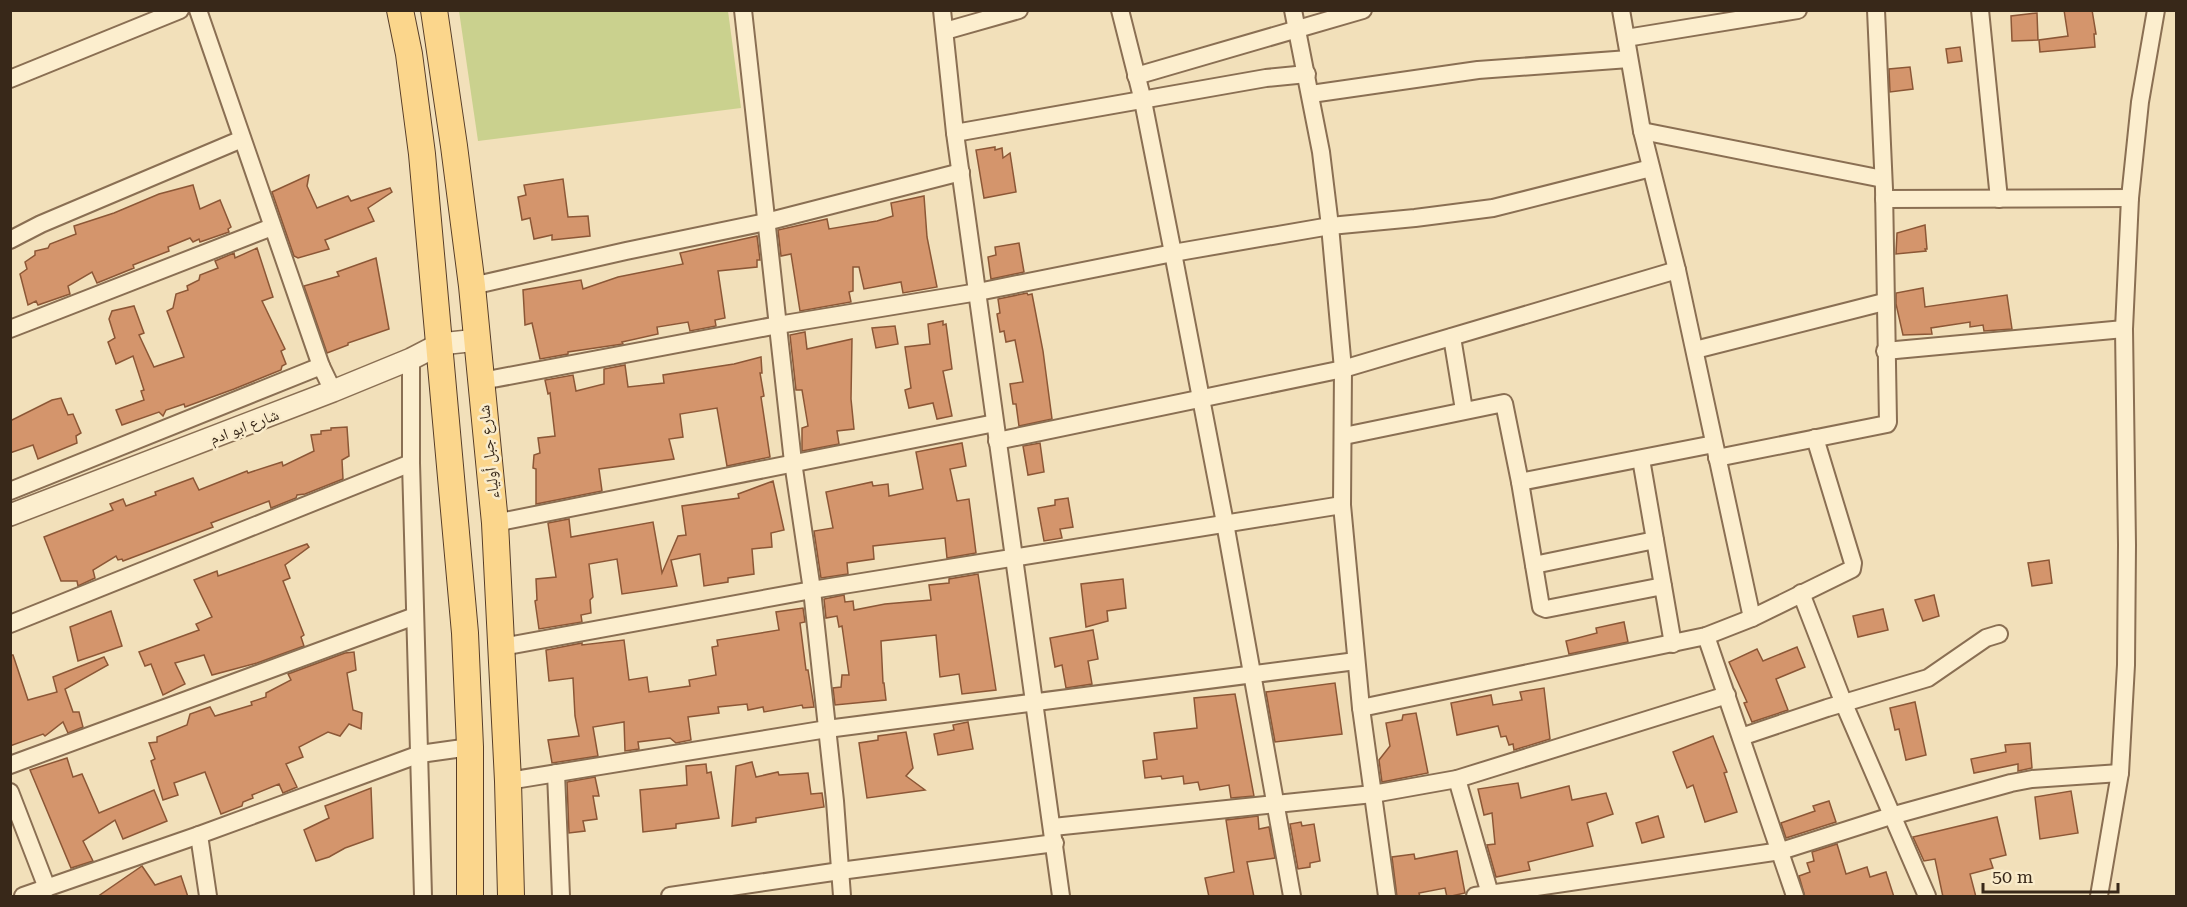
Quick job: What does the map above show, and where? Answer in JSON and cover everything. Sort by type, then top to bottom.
[{"type":"main road","points":[[400,10],[409,54],[422,154],[465,633],[470,747],[470,897]]},
{"type":"main road","name":"شارع جبل أولياء","points":[[434,10],[472,286],[495,524],[508,781],[511,897]]},
{"type":"street","points":[[10,79],[180,10]]},
{"type":"street","points":[[198,10],[321,366],[333,391]]},
{"type":"street","points":[[743,10],[793,462],[812,590],[835,801],[842,897]]},
{"type":"street","points":[[942,10],[955,133],[1061,897]]},
{"type":"street","points":[[945,31],[1019,10]]},
{"type":"street","points":[[1119,10],[1143,101],[1173,253],[1225,523],[1292,897]]},
{"type":"street","points":[[1293,10],[1321,152],[1330,226],[1343,369],[1342,505],[1361,708],[1387,897]]},
{"type":"street","points":[[1136,76],[1363,10]]},
{"type":"street","points":[[1621,10],[1642,131],[1677,270],[1752,618]]},
{"type":"street","points":[[1626,38],[1797,10]]},
{"type":"street","points":[[1520,482],[1641,459],[1815,438],[1887,424],[1884,199],[1876,10]]},
{"type":"street","points":[[1980,10],[1999,199]]},
{"type":"street","points":[[2099,897],[2120,773],[2126,665],[2124,329],[2130,198],[2140,102],[2156,10]]},
{"type":"street","points":[[1311,94],[1478,70],[1629,59]]},
{"type":"street","points":[[955,133],[1266,78],[1307,74]]},
{"type":"street","points":[[1642,131],[1883,179]]},
{"type":"street","points":[[10,240],[41,224],[242,140]]},
{"type":"street","points":[[482,381],[778,325],[978,292],[1173,253],[1330,226],[1493,208],[1651,168]]},
{"type":"street","points":[[472,286],[766,222],[961,172]]},
{"type":"street","points":[[1884,199],[2130,198]]},
{"type":"street","points":[[10,330],[272,227]]},
{"type":"street","points":[[998,441],[1343,369],[1677,270]]},
{"type":"street","points":[[1695,350],[1884,302]]},
{"type":"street","points":[[1885,351],[2124,329]]},
{"type":"street","points":[[1452,337],[1464,410]]},
{"type":"street","name":"شارع ابو ادم","points":[[10,515],[333,391],[411,359],[440,344],[478,340]]},
{"type":"street","points":[[411,359],[411,463],[422,896]]},
{"type":"street","points":[[10,491],[321,366]]},
{"type":"street","points":[[1344,436],[1464,410],[1505,404],[1543,609],[1663,586]]},
{"type":"street","points":[[495,524],[995,423]]},
{"type":"street","points":[[1361,708],[1706,636],[1752,618],[1848,571],[1853,567],[1815,438]]},
{"type":"street","points":[[1641,459],[1673,644]]},
{"type":"street","points":[[10,624],[411,463]]},
{"type":"street","points":[[502,647],[812,590],[1342,505]]},
{"type":"street","points":[[1534,564],[1655,540]]},
{"type":"street","points":[[1801,593],[1844,704],[1927,897]]},
{"type":"street","points":[[10,765],[415,616]]},
{"type":"street","points":[[1741,737],[1928,678],[1986,638],[1999,634]]},
{"type":"street","points":[[1706,636],[1795,897]]},
{"type":"street","points":[[508,781],[827,729],[1356,661]]},
{"type":"street","points":[[670,897],[1054,835],[1276,803],[1373,794],[1457,779],[1727,695]]},
{"type":"street","points":[[23,897],[420,754],[470,747]]},
{"type":"street","points":[[556,773],[561,897]]},
{"type":"street","points":[[1457,779],[1483,895],[1781,851],[1892,816],[2032,779],[2120,773]]},
{"type":"street","points":[[10,792],[47,888]]},
{"type":"street","points":[[199,835],[208,897]]},
{"type":"green space","points":[[459,11],[728,11],[741,108],[478,141]]},
{"type":"building","points":[[2064,10],[2092,10],[2096,34],[2094,34],[2095,47],[2040,52],[2039,40],[2068,36]]},
{"type":"building","points":[[2037,13],[2038,40],[2012,41],[2011,16]]},
{"type":"building","points":[[1960,47],[1962,61],[1948,63],[1946,49]]},
{"type":"building","points":[[1910,67],[1913,89],[1890,92],[1889,69]]},
{"type":"building","points":[[995,147],[995,150],[1002,148],[1003,158],[1010,153],[1016,192],[984,198],[976,150]]},
{"type":"building","points":[[309,175],[307,186],[317,208],[348,196],[351,201],[390,188],[392,192],[368,208],[374,221],[325,240],[329,249],[298,258],[294,256],[272,192]]},
{"type":"building","points":[[563,179],[568,217],[588,216],[590,236],[552,240],[552,235],[534,239],[530,218],[522,220],[518,197],[526,195],[524,185]]},
{"type":"building","points":[[193,185],[200,209],[220,200],[231,227],[228,229],[229,232],[200,242],[199,239],[193,242],[190,238],[168,247],[169,251],[133,265],[134,268],[97,283],[92,272],[68,286],[70,294],[38,305],[36,301],[28,305],[20,274],[27,269],[25,262],[35,255],[35,251],[48,248],[50,244],[76,234],[74,226],[114,213],[159,194]]},
{"type":"building","points":[[924,196],[927,237],[937,287],[903,293],[901,282],[864,289],[859,267],[853,267],[853,291],[849,292],[851,302],[800,311],[791,254],[781,256],[778,230],[827,219],[829,229],[877,221],[893,216],[891,203]]},
{"type":"building","points":[[1925,225],[1926,251],[1896,254],[1897,233]]},
{"type":"building","points":[[757,236],[760,260],[757,260],[757,267],[718,271],[725,318],[715,320],[716,326],[690,331],[688,322],[657,327],[658,334],[622,342],[623,344],[568,352],[568,354],[540,359],[532,323],[525,325],[523,290],[581,280],[583,289],[618,277],[683,264],[680,253]]},
{"type":"building","points":[[1019,243],[1024,272],[991,279],[988,257],[996,255],[995,247]]},
{"type":"building","points":[[257,248],[273,297],[262,301],[285,349],[281,351],[286,364],[281,370],[234,389],[185,407],[184,404],[166,410],[163,416],[159,412],[122,425],[116,410],[144,400],[141,391],[144,390],[133,356],[116,364],[108,342],[115,338],[109,319],[112,311],[134,306],[144,333],[139,335],[154,367],[184,357],[167,311],[173,308],[176,294],[188,290],[187,286],[199,280],[200,275],[218,268],[215,261],[234,253],[235,258]]},
{"type":"building","points":[[376,258],[389,329],[327,353],[304,286],[339,276],[337,272]]},
{"type":"building","points":[[1923,288],[1925,307],[2007,295],[2012,329],[1984,331],[1983,325],[1970,327],[1970,322],[1931,328],[1932,334],[1903,335],[1896,304],[1896,293]]},
{"type":"building","points":[[1032,294],[1043,351],[1052,419],[1019,426],[1010,384],[1023,382],[1015,340],[1006,342],[1004,331],[1000,332],[997,314],[1000,313],[998,299]]},
{"type":"building","points":[[943,321],[943,325],[946,324],[952,369],[943,371],[952,416],[937,419],[933,403],[909,408],[905,390],[911,388],[905,347],[930,344],[928,324]]},
{"type":"building","points":[[895,326],[898,344],[876,348],[872,328]]},
{"type":"building","points":[[805,332],[807,349],[852,339],[851,399],[854,429],[837,431],[839,444],[802,451],[802,428],[808,426],[802,390],[796,390],[790,335]]},
{"type":"building","points":[[761,357],[762,373],[760,373],[764,396],[761,397],[770,457],[727,466],[717,408],[680,414],[683,437],[669,439],[674,459],[599,469],[602,491],[536,504],[536,469],[533,468],[534,455],[540,453],[538,438],[555,436],[550,393],[548,394],[545,380],[573,375],[576,391],[604,384],[604,369],[625,365],[628,387],[664,383],[663,375],[734,364]]},
{"type":"building","points":[[61,398],[68,415],[73,414],[81,433],[76,436],[77,443],[38,459],[33,445],[10,453],[10,421],[52,400]]},
{"type":"building","points":[[347,427],[349,456],[342,460],[343,479],[297,495],[296,498],[271,508],[269,501],[211,523],[213,527],[123,561],[118,560],[116,556],[93,570],[95,578],[78,586],[77,581],[61,581],[44,537],[113,510],[110,504],[123,499],[126,506],[193,478],[199,490],[247,471],[248,473],[282,462],[283,466],[314,451],[311,435],[321,434],[321,431],[331,430],[331,428]]},
{"type":"building","points":[[962,443],[966,466],[950,469],[957,501],[969,499],[976,553],[947,558],[945,538],[873,546],[874,559],[847,563],[848,574],[821,578],[814,531],[833,528],[826,492],[872,482],[873,486],[888,484],[889,496],[923,489],[916,452]]},
{"type":"building","points":[[1040,443],[1044,472],[1028,475],[1023,446]]},
{"type":"building","points":[[773,481],[784,530],[771,533],[772,547],[752,549],[754,574],[728,578],[728,582],[704,586],[700,554],[671,560],[677,586],[622,594],[617,559],[589,564],[593,597],[590,600],[591,613],[581,615],[582,622],[539,629],[535,601],[537,600],[536,579],[556,577],[548,523],[569,519],[571,537],[653,522],[662,573],[678,536],[686,535],[682,506],[739,498],[738,494]]},
{"type":"building","points":[[1068,498],[1073,527],[1060,529],[1062,538],[1044,541],[1038,508],[1055,505],[1055,500]]},
{"type":"building","points":[[307,544],[309,547],[285,565],[290,578],[283,581],[304,635],[301,637],[304,646],[257,663],[212,675],[204,655],[175,663],[185,684],[163,695],[151,664],[145,666],[139,652],[199,630],[196,624],[212,617],[194,580],[217,571],[218,576]]},
{"type":"building","points":[[2049,560],[2052,583],[2032,586],[2028,563]]},
{"type":"building","points":[[978,574],[996,690],[962,694],[959,674],[940,677],[936,635],[881,641],[886,700],[835,705],[833,688],[841,687],[842,675],[849,675],[842,626],[839,627],[837,616],[826,618],[824,599],[844,595],[845,602],[853,601],[854,610],[885,604],[931,600],[929,585],[949,583],[949,579]]},
{"type":"building","points":[[1123,579],[1126,608],[1107,611],[1108,621],[1086,627],[1081,584]]},
{"type":"building","points":[[1934,595],[1939,616],[1923,621],[1915,600]]},
{"type":"building","points":[[803,608],[805,622],[800,623],[806,670],[808,670],[814,707],[803,708],[802,705],[764,712],[763,707],[748,710],[747,704],[718,707],[719,713],[688,717],[691,740],[676,743],[670,738],[638,742],[639,749],[625,751],[624,722],[593,727],[598,756],[552,763],[548,740],[579,736],[575,716],[573,678],[549,681],[546,650],[582,643],[582,645],[624,640],[629,680],[647,677],[649,692],[690,686],[689,680],[716,675],[712,647],[718,646],[717,640],[779,630],[776,612]]},
{"type":"building","points":[[1883,609],[1888,630],[1858,637],[1853,616]]},
{"type":"building","points":[[111,611],[122,646],[78,661],[70,627]]},
{"type":"building","points":[[1624,622],[1628,642],[1569,654],[1566,641],[1597,633],[1596,628]]},
{"type":"building","points":[[1093,630],[1098,659],[1088,661],[1092,684],[1066,688],[1062,665],[1055,667],[1050,638]]},
{"type":"building","points":[[1797,647],[1805,667],[1776,679],[1788,710],[1752,722],[1744,703],[1747,702],[1729,662],[1757,649],[1763,661]]},
{"type":"building","points":[[354,652],[356,670],[347,673],[353,710],[362,713],[361,729],[349,724],[340,736],[328,732],[299,747],[303,757],[286,764],[297,787],[283,793],[279,784],[252,795],[253,798],[243,802],[242,806],[221,814],[205,772],[174,783],[178,795],[163,800],[151,761],[155,759],[149,743],[157,742],[157,737],[187,725],[190,714],[210,707],[215,716],[252,705],[251,702],[266,697],[266,693],[291,680],[288,674],[345,653]]},
{"type":"building","points":[[10,655],[13,655],[28,700],[57,692],[53,677],[104,657],[108,665],[65,689],[73,712],[79,712],[83,727],[68,733],[63,722],[45,736],[43,734],[10,746]]},
{"type":"building","points":[[1335,683],[1342,734],[1275,742],[1266,692]]},
{"type":"building","points":[[1544,688],[1550,739],[1514,750],[1513,744],[1509,745],[1506,736],[1501,737],[1498,726],[1457,735],[1451,703],[1491,695],[1493,705],[1522,700],[1520,692]]},
{"type":"building","points":[[1235,694],[1254,796],[1231,798],[1229,785],[1200,790],[1198,782],[1184,784],[1183,776],[1162,779],[1161,776],[1145,778],[1143,761],[1157,759],[1154,733],[1197,728],[1194,698]]},
{"type":"building","points":[[1915,702],[1926,755],[1906,760],[1899,729],[1895,730],[1890,708]]},
{"type":"building","points":[[1416,713],[1428,773],[1382,782],[1379,760],[1390,746],[1386,723],[1402,720],[1403,715]]},
{"type":"building","points":[[968,722],[973,749],[938,755],[934,734],[954,730],[953,725]]},
{"type":"building","points":[[906,732],[913,768],[906,776],[925,790],[867,798],[859,743],[878,740],[878,736]]},
{"type":"building","points":[[1713,736],[1727,772],[1724,773],[1737,812],[1705,822],[1693,785],[1687,788],[1673,752]]},
{"type":"building","points":[[2030,743],[2032,768],[2018,771],[2018,764],[1974,773],[1971,759],[2006,752],[2005,745]]},
{"type":"building","points":[[67,758],[73,777],[82,774],[99,813],[154,790],[167,821],[123,839],[115,820],[83,841],[93,861],[71,868],[30,770]]},
{"type":"building","points":[[752,762],[756,777],[778,772],[779,775],[808,773],[811,794],[822,793],[824,807],[756,818],[756,822],[732,826],[736,766]]},
{"type":"building","points":[[706,764],[707,773],[711,772],[719,818],[676,824],[676,828],[643,832],[640,790],[687,785],[686,766]]},
{"type":"building","points":[[595,777],[599,796],[593,796],[597,819],[583,821],[585,831],[569,833],[567,782]]},
{"type":"building","points":[[1518,783],[1521,798],[1569,786],[1572,800],[1606,793],[1613,814],[1587,823],[1593,846],[1528,862],[1530,870],[1496,877],[1487,845],[1495,844],[1492,813],[1484,815],[1478,789]]},
{"type":"building","points":[[371,788],[373,838],[316,861],[304,830],[329,818],[325,806]]},
{"type":"building","points":[[2071,791],[2078,833],[2040,839],[2035,797]]},
{"type":"building","points":[[1829,801],[1836,822],[1786,838],[1781,823],[1815,811],[1813,806]]},
{"type":"building","points":[[1258,816],[1259,829],[1269,827],[1275,858],[1247,862],[1254,897],[1209,897],[1205,878],[1234,872],[1226,820]]},
{"type":"building","points":[[1658,816],[1664,837],[1642,843],[1636,823]]},
{"type":"building","points":[[1997,817],[2006,855],[1990,859],[1993,868],[1970,874],[1976,897],[1943,897],[1935,859],[1924,861],[1913,837]]},
{"type":"building","points":[[1301,822],[1302,826],[1314,824],[1320,861],[1310,863],[1310,867],[1298,869],[1290,824]]},
{"type":"building","points":[[1837,844],[1846,874],[1867,867],[1870,877],[1886,872],[1894,897],[1805,897],[1799,876],[1810,872],[1807,863],[1814,861],[1812,852]]},
{"type":"building","points":[[1457,851],[1465,893],[1447,897],[1445,888],[1419,893],[1420,897],[1397,897],[1392,857],[1414,854],[1415,859]]},
{"type":"building","points":[[142,866],[155,885],[181,876],[188,897],[97,897]]}]
